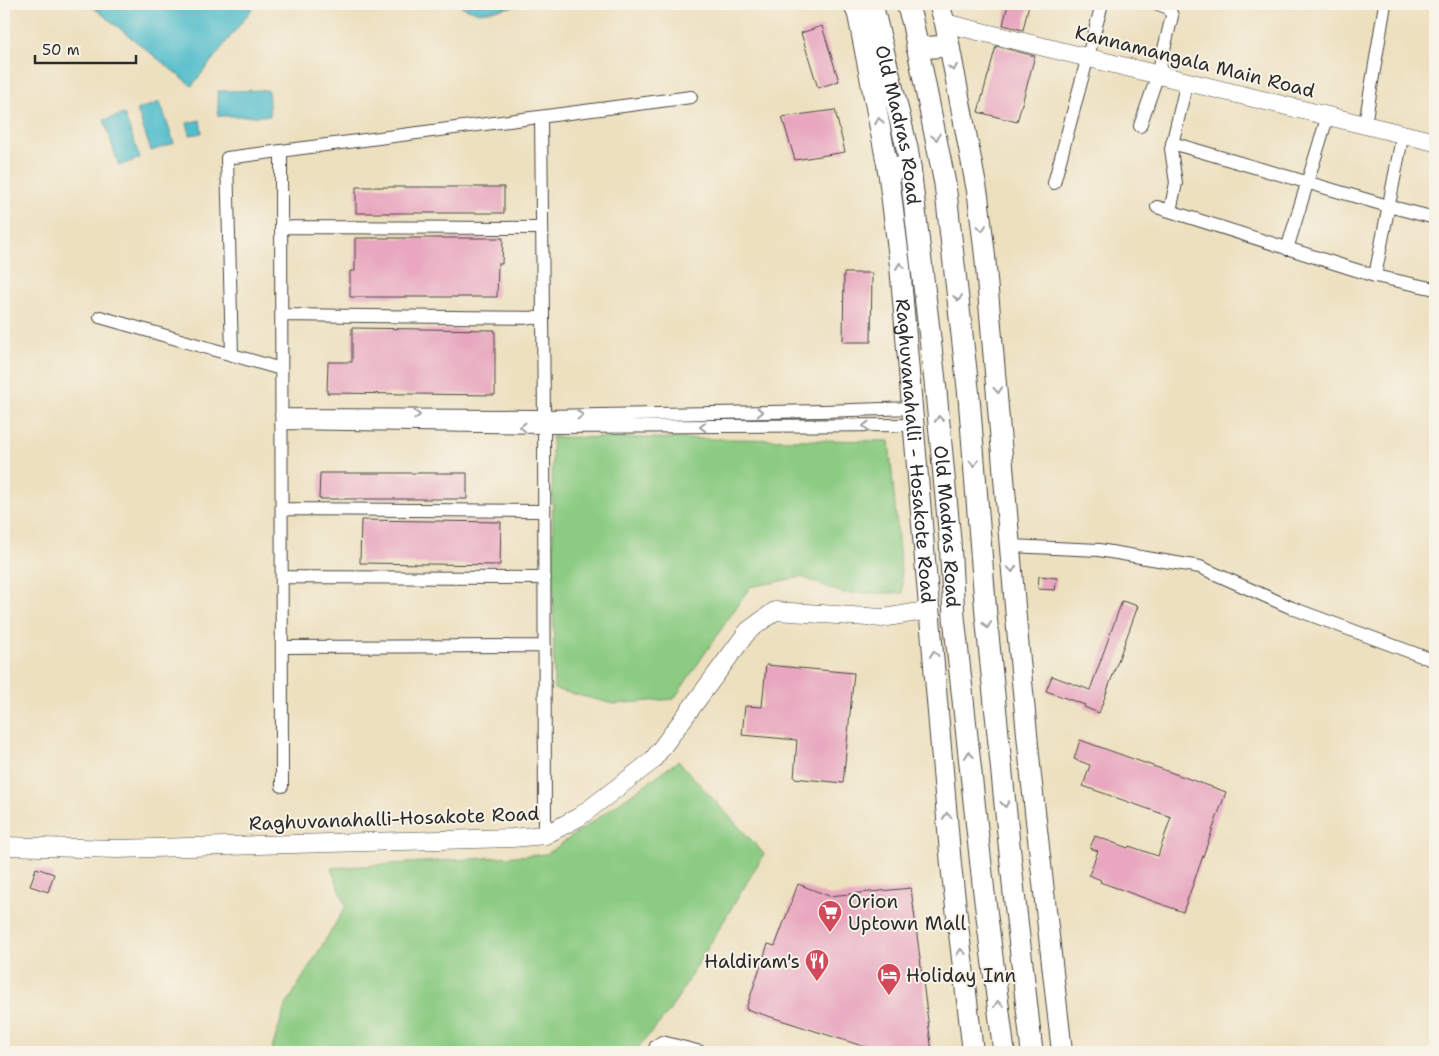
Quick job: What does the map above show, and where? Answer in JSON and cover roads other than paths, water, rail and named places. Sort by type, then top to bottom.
[{"type":"highway","name":"Old Madras Road","points":[[872,4],[910,167],[936,381],[955,627],[984,893],[1004,1052]]},
{"type":"highway","name":"Old Madras Road","points":[[907,4],[945,184],[969,397],[986,615],[1032,1052]]},
{"type":"highway","points":[[917,48],[949,46]]},
{"type":"highway","points":[[888,169],[910,167]]},
{"type":"main road","name":"Raghuvanahalli - Hosakote Road","points":[[854,4],[858,14],[888,169],[900,266],[951,865],[973,1052]]},
{"type":"main road","name":"Kannamangala Main Road","points":[[942,13],[1089,57],[1435,142]]},
{"type":"main road","points":[[942,13],[978,196],[985,256],[1031,776],[1062,1052]]},
{"type":"main road","name":"Raghuvanahalli-Hosakote Road","points":[[4,846],[117,849],[512,838],[545,835],[579,817],[652,761],[748,631],[775,611],[883,618],[930,610]]},
{"type":"street","points":[[1054,183],[1102,4]]},
{"type":"street","points":[[1140,126],[1158,74],[1172,16],[1169,8],[1158,4]]},
{"type":"street","points":[[1365,124],[1385,4]]},
{"type":"street","points":[[1170,211],[1176,183],[1170,149],[1187,81]]},
{"type":"street","points":[[232,355],[227,158],[691,97]]},
{"type":"street","points":[[1287,249],[1328,115]]},
{"type":"street","points":[[541,117],[545,835]]},
{"type":"street","points":[[1375,276],[1402,134]]},
{"type":"street","points":[[1172,143],[1435,218]]},
{"type":"street","points":[[280,151],[282,786]]},
{"type":"street","points":[[1157,207],[1375,276],[1435,289]]},
{"type":"street","points":[[281,227],[542,228]]},
{"type":"street","points":[[281,315],[543,318]]},
{"type":"street","points":[[100,317],[281,369]]},
{"type":"street","points":[[544,422],[823,412],[914,417]]},
{"type":"street","points":[[281,419],[544,422],[914,417]]},
{"type":"street","points":[[282,509],[544,511]]},
{"type":"street","points":[[1010,546],[1099,550],[1200,567],[1292,608],[1435,661]]},
{"type":"street","points":[[282,577],[545,578]]},
{"type":"street","points":[[282,647],[545,646]]},
{"type":"street","points":[[654,1052],[656,1046],[662,1042],[701,1052]]},
{"type":"water","points":[[89,4],[256,4],[192,86]]},
{"type":"water","points":[[455,4],[527,4],[479,13]]},
{"type":"water","points":[[268,90],[270,116],[218,116],[218,91]]},
{"type":"water","points":[[160,102],[174,143],[151,151],[137,110]]},
{"type":"water","points":[[124,114],[140,158],[119,166],[104,120]]},
{"type":"water","points":[[200,120],[202,133],[190,135],[187,123]]},
{"type":"place","name":"Orion Uptown Mall","points":[[830,933]]},
{"type":"place","name":"Haldiram's","points":[[817,982]]},
{"type":"place","name":"Holiday Inn","points":[[889,996]]}]
